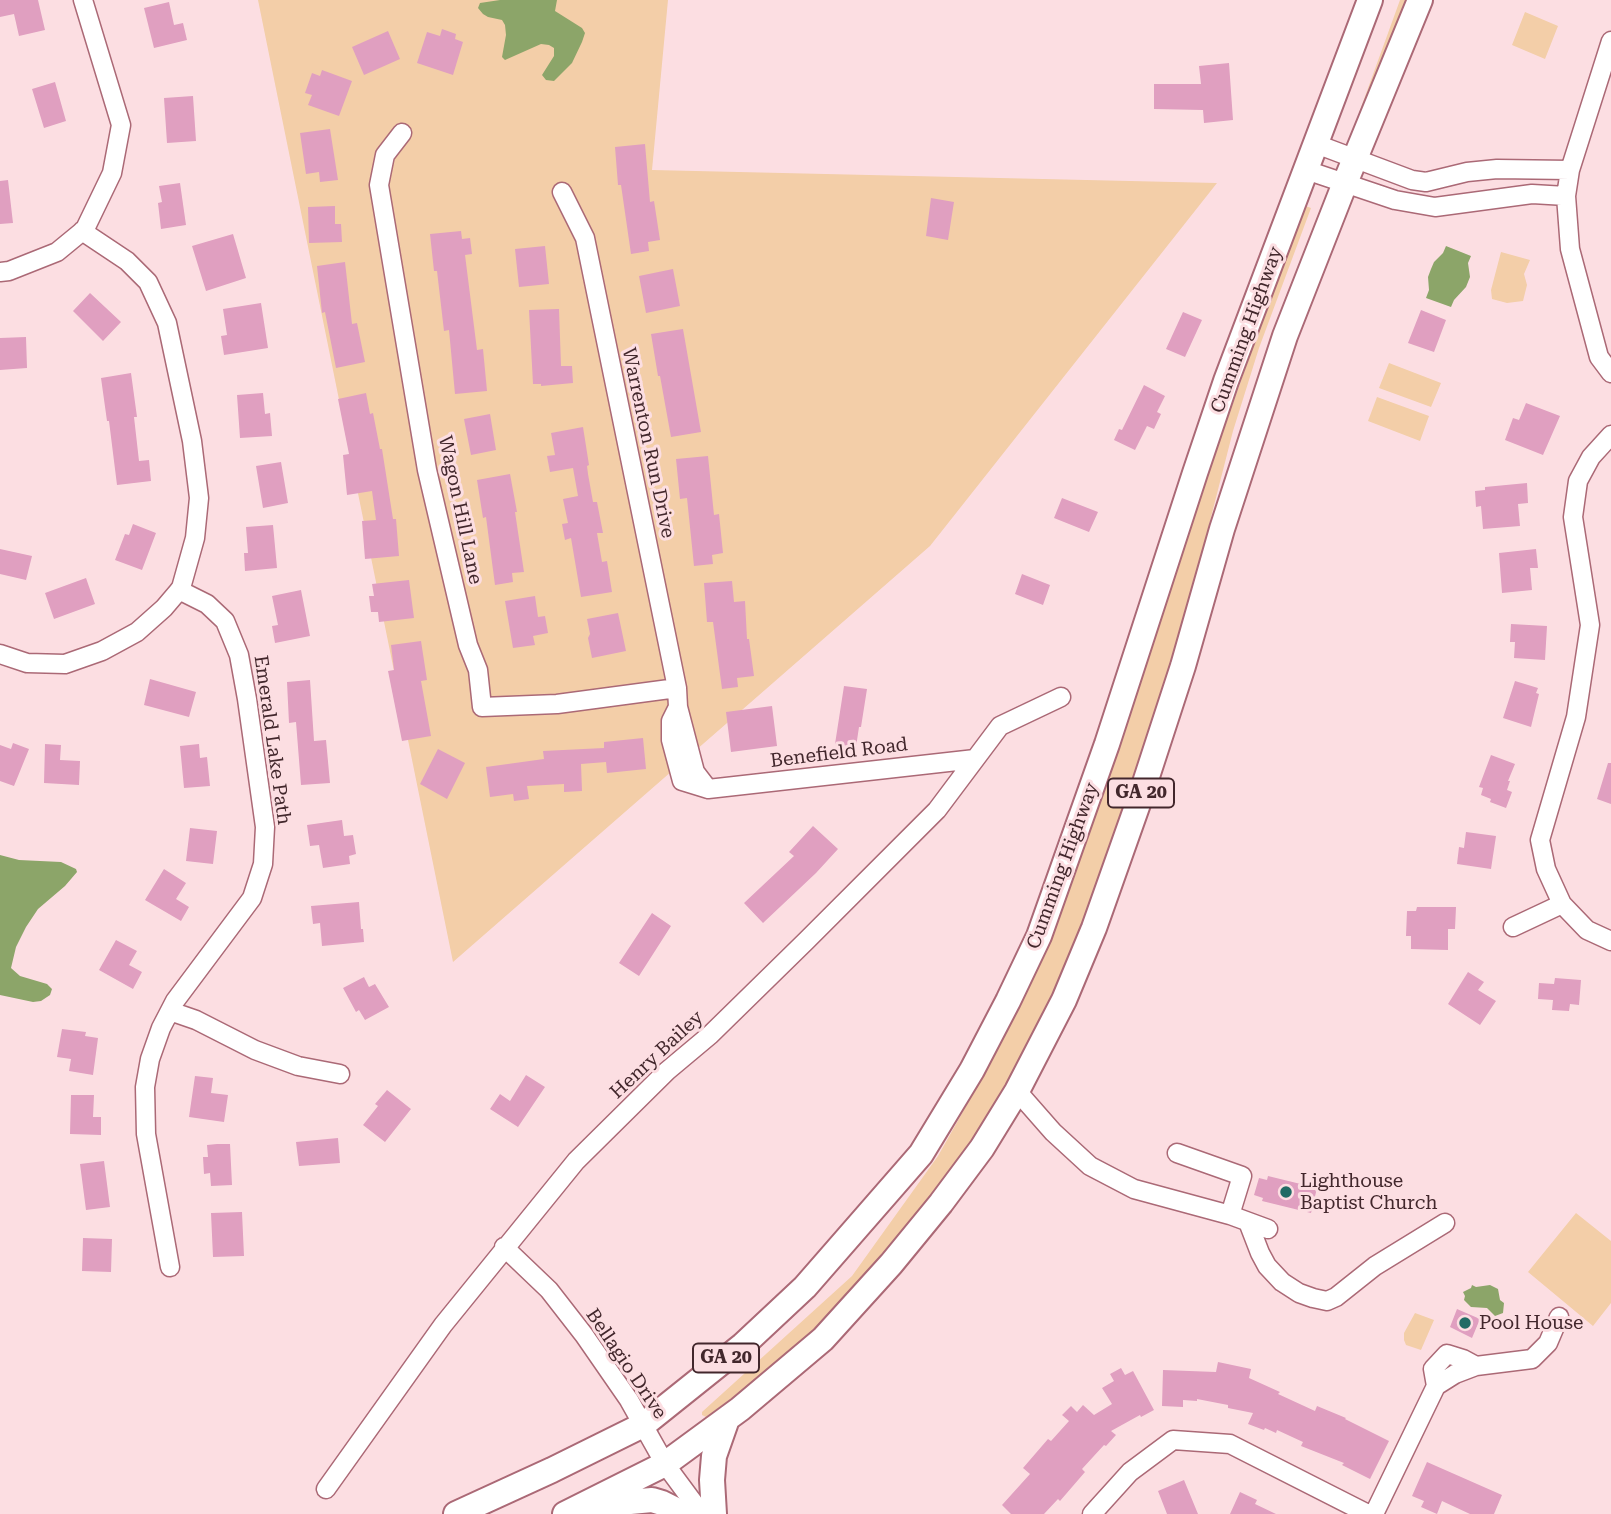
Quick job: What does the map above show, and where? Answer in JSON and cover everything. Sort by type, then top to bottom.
[{"type":"highway","name":"Cumming Highway","points":[[456,1514],[643,1425],[743,1345],[805,1287],[921,1154],[972,1070],[1009,1001],[1039,936],[1107,744],[1226,381],[1370,0]]},
{"type":"highway","name":"Cumming Highway","points":[[570,1512],[665,1464],[727,1419],[823,1339],[891,1264],[940,1203],[982,1148],[1017,1090],[1064,1000],[1094,928],[1183,666],[1222,529],[1281,348],[1420,0]]},
{"type":"highway","points":[[714,1514],[714,1456],[727,1419]]},
{"type":"highway","points":[[570,1512],[652,1500],[684,1514]]},
{"type":"street","points":[[0,272],[57,252],[82,232],[112,173],[121,125],[83,0]]},
{"type":"street","points":[[1611,41],[1570,170],[1566,195],[1570,249],[1599,357],[1611,373]]},
{"type":"street","name":"Wagon Hill Lane","points":[[402,133],[385,155],[379,185],[427,470],[468,645],[478,670],[482,707],[557,705],[677,688]]},
{"type":"street","points":[[1316,144],[1412,180],[1426,182],[1467,172],[1497,169],[1570,170]]},
{"type":"street","points":[[1306,170],[1395,200],[1435,207],[1532,194],[1566,195]]},
{"type":"street","points":[[1451,176],[1453,205]]},
{"type":"street","name":"Warrenton Run Drive","points":[[562,192],[585,239],[677,688],[679,740],[695,772],[708,789]]},
{"type":"street","points":[[0,654],[27,663],[65,664],[93,654],[137,632],[164,608],[181,588],[195,538],[199,498],[192,441],[167,323],[148,282],[127,261],[82,232]]},
{"type":"street","points":[[1611,435],[1591,457],[1578,481],[1573,517],[1590,625],[1576,718],[1540,840],[1546,869],[1562,904],[1587,930],[1611,941]]},
{"type":"street","name":"Emerald Lake Path","points":[[170,1267],[145,1134],[145,1087],[150,1059],[161,1028],[175,1001],[252,898],[263,864],[265,827],[239,655],[225,621],[208,604],[179,590]]},
{"type":"street","name":"Henry Bailey","points":[[326,1489],[443,1325],[576,1161],[667,1071],[710,1035],[937,810],[1000,726],[1061,697]]},
{"type":"street","name":"Benefield Road","points":[[708,789],[975,759]]},
{"type":"street","points":[[1513,927],[1562,904]]},
{"type":"street","points":[[170,1011],[298,1066],[340,1074]]},
{"type":"street","points":[[1017,1090],[1053,1132],[1090,1166],[1134,1189],[1230,1215],[1268,1229]]},
{"type":"street","points":[[1177,1153],[1242,1176],[1230,1215]]},
{"type":"street","points":[[1248,1222],[1267,1266],[1282,1282],[1299,1293],[1327,1301],[1375,1266],[1445,1223]]},
{"type":"street","name":"Bellagio Drive","points":[[504,1247],[549,1290],[584,1335],[629,1400],[665,1464],[702,1514]]},
{"type":"street","points":[[1374,1514],[1436,1386],[1455,1374],[1476,1367],[1532,1359],[1548,1343],[1559,1317]]},
{"type":"street","points":[[1092,1514],[1130,1472],[1173,1440],[1230,1444],[1368,1514]]},
{"type":"shaded area","points":[[258,0],[668,0],[652,170],[1217,183],[930,546],[453,962]]},
{"type":"shaded area","points":[[500,0],[557,0],[555,11],[582,28],[585,33],[572,63],[554,81],[546,80],[542,75],[554,56],[554,48],[549,45],[541,44],[505,60],[502,57],[505,25],[502,20],[488,17],[478,8],[480,3]]},
{"type":"shaded area","points":[[1400,0],[1412,0],[1366,117],[1359,113]]},
{"type":"shaded area","points":[[1525,12],[1558,26],[1545,59],[1512,45]]},
{"type":"shaded area","points":[[1303,205],[1311,208],[1259,348],[1233,431],[1175,658],[1081,935],[1032,1044],[958,1164],[863,1280],[822,1322],[751,1384],[706,1417],[702,1412],[852,1276],[938,1156],[996,1053],[1053,925],[1116,735]]},
{"type":"shaded area","points":[[1446,246],[1471,256],[1468,263],[1470,277],[1451,307],[1426,298],[1431,269]]},
{"type":"shaded area","points":[[1501,252],[1530,260],[1524,274],[1527,285],[1523,301],[1507,303],[1492,299],[1491,290]]},
{"type":"shaded area","points":[[1389,363],[1441,383],[1431,407],[1379,388]]},
{"type":"shaded area","points":[[1377,397],[1429,416],[1420,441],[1368,421]]},
{"type":"shaded area","points":[[0,855],[19,860],[61,862],[77,872],[38,909],[16,947],[11,968],[20,976],[47,984],[52,989],[50,995],[41,1001],[33,1002],[0,995]]},
{"type":"shaded area","points":[[1576,1213],[1611,1241],[1611,1303],[1593,1326],[1528,1272]]},
{"type":"shaded area","points":[[1472,1285],[1490,1285],[1498,1289],[1500,1300],[1504,1303],[1503,1313],[1495,1316],[1487,1308],[1471,1307],[1464,1300],[1463,1292]]},
{"type":"shaded area","points":[[1415,1313],[1434,1320],[1421,1350],[1406,1345],[1404,1340],[1404,1333]]},
{"type":"building","points":[[0,0],[38,0],[45,30],[19,36],[14,14],[0,17]]},
{"type":"building","points":[[169,2],[174,25],[183,23],[187,40],[154,48],[144,8]]},
{"type":"building","points":[[442,29],[456,34],[455,39],[463,42],[453,75],[417,63],[427,32],[440,36]]},
{"type":"building","points":[[388,31],[400,59],[364,75],[352,47]]},
{"type":"building","points":[[1229,63],[1233,120],[1204,123],[1203,110],[1154,109],[1154,84],[1201,84],[1199,66]]},
{"type":"building","points":[[322,70],[352,81],[339,116],[308,105],[312,95],[305,93],[312,73],[320,76]]},
{"type":"building","points":[[55,82],[66,121],[44,128],[32,89]]},
{"type":"building","points":[[193,96],[196,141],[167,143],[164,98]]},
{"type":"building","points":[[330,129],[338,180],[320,182],[319,172],[306,174],[300,133]]},
{"type":"building","points":[[645,144],[650,202],[654,201],[660,240],[648,242],[649,251],[631,254],[621,185],[618,185],[615,147]]},
{"type":"building","points":[[8,180],[13,223],[0,224],[0,181]]},
{"type":"building","points":[[180,183],[186,225],[161,229],[158,203],[162,202],[159,186]]},
{"type":"building","points":[[931,198],[954,202],[948,240],[926,236]]},
{"type":"building","points":[[335,206],[335,224],[341,224],[342,242],[309,243],[308,207]]},
{"type":"building","points":[[461,231],[462,239],[470,238],[472,254],[465,255],[477,350],[483,349],[487,391],[455,394],[449,330],[444,331],[430,234]]},
{"type":"building","points":[[233,234],[246,278],[206,291],[192,246]]},
{"type":"building","points":[[545,246],[549,284],[519,287],[515,249]]},
{"type":"building","points":[[345,262],[352,324],[357,323],[365,362],[336,368],[325,312],[322,313],[317,266]]},
{"type":"building","points":[[673,269],[680,306],[646,313],[639,276]]},
{"type":"building","points":[[90,293],[121,322],[103,341],[73,311]]},
{"type":"building","points":[[261,303],[268,348],[224,355],[221,336],[227,335],[223,309]]},
{"type":"building","points":[[559,309],[561,366],[572,366],[573,383],[541,386],[533,384],[529,310]]},
{"type":"building","points":[[1421,310],[1446,320],[1434,352],[1408,343]]},
{"type":"building","points":[[1183,312],[1202,320],[1185,357],[1166,349]]},
{"type":"building","points":[[683,329],[701,432],[671,437],[651,334]]},
{"type":"building","points":[[26,337],[27,368],[0,370],[0,338]]},
{"type":"building","points":[[131,373],[139,461],[149,460],[151,481],[117,485],[101,378]]},
{"type":"building","points":[[1144,385],[1165,396],[1157,412],[1161,414],[1154,429],[1147,426],[1135,450],[1114,440],[1119,429],[1122,430]]},
{"type":"building","points":[[263,393],[265,414],[270,413],[272,436],[240,438],[237,395]]},
{"type":"building","points":[[366,393],[382,449],[393,519],[396,519],[399,556],[365,559],[362,521],[376,520],[372,491],[347,495],[343,455],[349,454],[338,399]]},
{"type":"building","points":[[1526,403],[1560,416],[1543,455],[1505,440],[1513,418],[1519,420]]},
{"type":"building","points":[[490,414],[496,450],[471,455],[464,419]]},
{"type":"building","points":[[583,427],[593,502],[597,502],[603,533],[597,533],[602,562],[607,561],[612,592],[581,597],[571,538],[565,540],[562,524],[568,523],[563,499],[578,496],[573,468],[550,472],[547,456],[555,455],[551,433]]},
{"type":"building","points":[[708,456],[714,515],[719,514],[723,553],[712,555],[713,564],[694,566],[687,498],[680,499],[676,459]]},
{"type":"building","points":[[281,462],[288,503],[263,508],[256,466]]},
{"type":"building","points":[[510,474],[524,572],[512,573],[513,582],[495,585],[486,517],[483,518],[477,480]]},
{"type":"building","points":[[1527,483],[1528,503],[1518,504],[1520,526],[1483,529],[1481,506],[1476,507],[1475,491],[1485,490],[1485,487]]},
{"type":"building","points":[[1062,498],[1098,512],[1089,532],[1054,518]]},
{"type":"building","points":[[133,524],[156,533],[142,570],[115,560],[125,534],[129,535]]},
{"type":"building","points":[[273,525],[277,568],[245,571],[244,553],[248,553],[246,527]]},
{"type":"building","points":[[0,549],[32,556],[26,580],[0,574]]},
{"type":"building","points":[[1536,549],[1538,568],[1530,568],[1532,590],[1502,593],[1499,553]]},
{"type":"building","points":[[1022,574],[1050,585],[1043,605],[1015,594]]},
{"type":"building","points":[[86,578],[95,604],[54,619],[45,593]]},
{"type":"building","points":[[409,580],[414,618],[379,622],[378,612],[371,612],[369,596],[374,596],[372,584]]},
{"type":"building","points":[[732,581],[734,602],[745,601],[747,639],[754,676],[737,678],[738,687],[722,689],[713,622],[707,622],[704,583]]},
{"type":"building","points":[[301,590],[310,636],[275,643],[272,626],[278,625],[272,596]]},
{"type":"building","points":[[535,596],[538,617],[545,616],[548,633],[533,636],[535,645],[513,648],[505,601]]},
{"type":"building","points":[[618,613],[626,651],[592,658],[587,619]]},
{"type":"building","points":[[1511,624],[1547,626],[1545,660],[1514,658],[1515,642],[1510,642]]},
{"type":"building","points":[[421,641],[427,680],[421,681],[431,736],[402,741],[388,671],[394,670],[391,645]]},
{"type":"building","points":[[150,679],[196,692],[189,717],[144,705]]},
{"type":"building","points":[[310,680],[314,741],[326,740],[330,783],[301,785],[296,722],[289,723],[287,682]]},
{"type":"building","points":[[1515,681],[1538,688],[1531,727],[1503,718]]},
{"type":"building","points":[[844,686],[867,689],[856,747],[835,744]]},
{"type":"building","points":[[772,706],[777,746],[731,752],[726,712]]},
{"type":"building","points":[[643,738],[646,769],[607,773],[606,762],[581,764],[582,791],[564,792],[564,784],[527,786],[529,799],[514,801],[513,794],[490,797],[486,767],[544,759],[543,751],[604,748],[604,742]]},
{"type":"building","points":[[13,743],[29,749],[14,786],[0,781],[0,745],[11,749]]},
{"type":"building","points":[[45,744],[61,745],[60,760],[80,761],[79,785],[44,783]]},
{"type":"building","points":[[199,744],[200,758],[207,757],[210,786],[184,788],[180,746]]},
{"type":"building","points":[[438,749],[465,763],[447,799],[420,784]]},
{"type":"building","points":[[1491,755],[1515,764],[1508,781],[1507,790],[1512,792],[1506,808],[1481,795],[1483,788],[1479,787]]},
{"type":"building","points":[[1608,763],[1611,763],[1611,804],[1597,799]]},
{"type":"building","points":[[342,820],[344,836],[353,835],[356,854],[349,856],[350,864],[323,868],[319,845],[310,846],[307,825]]},
{"type":"building","points":[[813,826],[838,849],[763,923],[744,903],[794,856],[789,852]]},
{"type":"building","points":[[190,828],[217,831],[213,864],[186,861]]},
{"type":"building","points":[[1466,832],[1496,836],[1491,869],[1457,864],[1459,847],[1464,848]]},
{"type":"building","points":[[164,869],[186,883],[176,899],[189,907],[181,921],[145,900]]},
{"type":"building","points":[[359,902],[364,942],[322,946],[320,923],[313,924],[311,906]]},
{"type":"building","points":[[1417,907],[1456,907],[1455,929],[1448,929],[1448,950],[1411,949],[1411,936],[1406,936],[1407,911],[1416,911]]},
{"type":"building","points":[[652,913],[671,926],[639,976],[619,963]]},
{"type":"building","points":[[116,940],[137,951],[129,965],[142,972],[133,989],[99,970]]},
{"type":"building","points":[[1468,972],[1484,982],[1478,990],[1496,1001],[1480,1025],[1448,1004]]},
{"type":"building","points":[[364,977],[369,987],[375,984],[389,1007],[365,1020],[359,1010],[356,1012],[343,988]]},
{"type":"building","points":[[1555,978],[1581,980],[1579,1005],[1570,1004],[1569,1011],[1552,1010],[1553,1000],[1538,999],[1539,983],[1554,984]]},
{"type":"building","points":[[62,1029],[86,1032],[85,1036],[98,1038],[93,1075],[69,1071],[71,1059],[57,1057]]},
{"type":"building","points":[[526,1075],[545,1087],[518,1127],[490,1109],[500,1094],[510,1101]]},
{"type":"building","points":[[195,1076],[213,1078],[211,1093],[228,1095],[224,1122],[189,1117]]},
{"type":"building","points":[[387,1090],[411,1109],[385,1142],[363,1125]]},
{"type":"building","points":[[71,1095],[94,1095],[93,1117],[101,1117],[101,1135],[70,1134]]},
{"type":"building","points":[[338,1138],[340,1163],[299,1166],[296,1142]]},
{"type":"building","points":[[230,1144],[232,1185],[211,1186],[210,1173],[204,1174],[203,1157],[208,1157],[207,1145]]},
{"type":"building","points":[[104,1161],[110,1207],[86,1210],[80,1164]]},
{"type":"building","name":"Lighthouse Baptist Church","points":[[1268,1176],[1317,1188],[1311,1213],[1262,1201],[1263,1198],[1254,1195],[1259,1178],[1267,1180]]},
{"type":"building","points":[[242,1212],[244,1256],[213,1257],[211,1213]]},
{"type":"building","points":[[83,1238],[112,1239],[111,1272],[82,1271]]},
{"type":"building","name":"Pool House","points":[[1457,1309],[1480,1319],[1472,1338],[1450,1327]]},
{"type":"building","points":[[1218,1362],[1251,1369],[1249,1378],[1280,1392],[1278,1394],[1315,1411],[1317,1406],[1346,1418],[1389,1441],[1370,1479],[1342,1465],[1344,1463],[1301,1446],[1303,1442],[1277,1430],[1276,1433],[1248,1424],[1253,1413],[1197,1399],[1183,1400],[1183,1407],[1162,1406],[1163,1370],[1216,1372]]},
{"type":"building","points":[[1121,1368],[1125,1375],[1133,1371],[1154,1410],[1111,1431],[1116,1435],[1082,1469],[1085,1472],[1060,1501],[1058,1499],[1044,1514],[1011,1514],[1002,1505],[1030,1474],[1023,1468],[1048,1439],[1051,1441],[1069,1421],[1062,1415],[1071,1406],[1077,1412],[1083,1405],[1094,1415],[1112,1404],[1102,1388],[1114,1381],[1110,1374]]},
{"type":"building","points":[[1427,1462],[1502,1495],[1494,1514],[1470,1514],[1442,1501],[1437,1514],[1421,1507],[1424,1501],[1412,1496]]},
{"type":"building","points":[[1184,1480],[1198,1514],[1167,1514],[1158,1491]]},
{"type":"building","points":[[1240,1492],[1257,1500],[1255,1504],[1276,1514],[1230,1514]]},
{"type":"place","name":"Lighthouse Baptist Church","points":[[1286,1192]]},
{"type":"place","name":"Pool House","points":[[1465,1323]]}]
